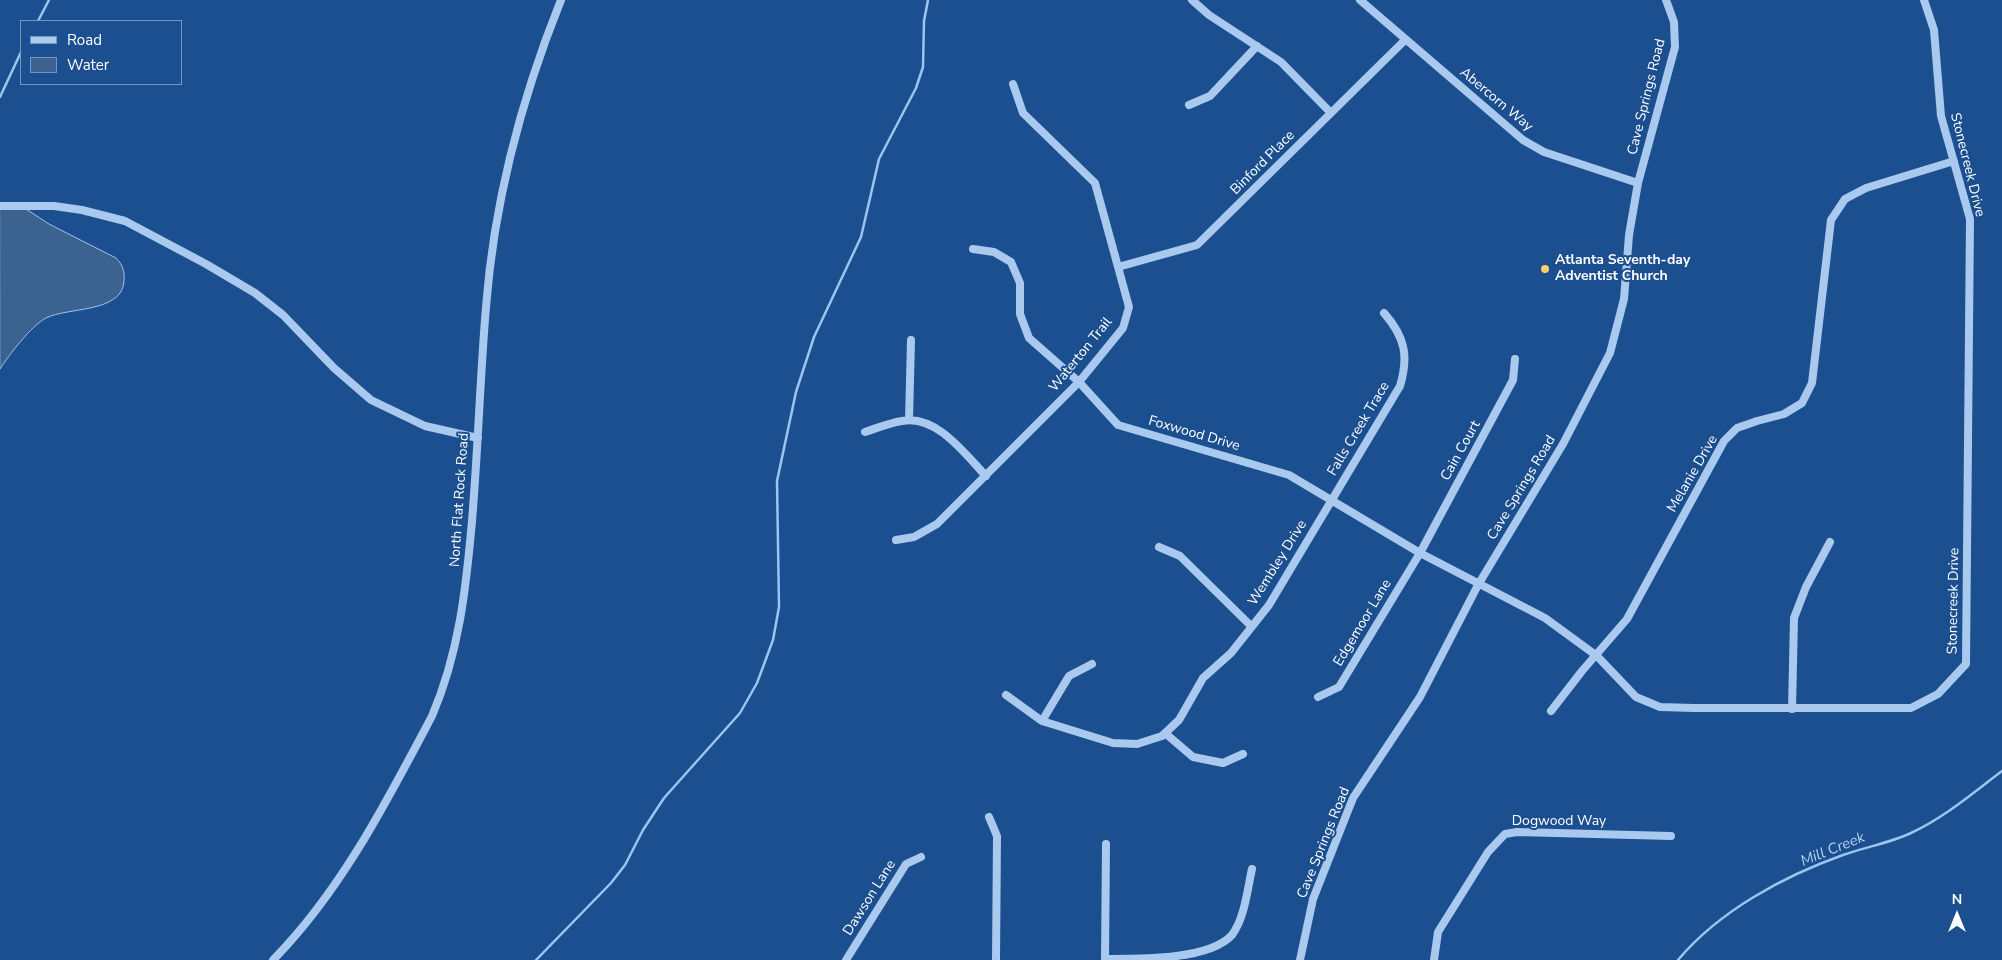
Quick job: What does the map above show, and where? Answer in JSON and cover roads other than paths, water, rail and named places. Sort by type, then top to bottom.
[{"type":"street","name":"North Flat Rock Road","points":[[274,960],[301,932],[323,904],[345,868],[408,760],[443,690],[455,650],[466,590],[486,305],[493,244],[528,88],[561,0]]},
{"type":"street","points":[[1192,0],[1209,15],[1281,62],[1331,113]]},
{"type":"street","name":"Abercorn Way","points":[[1360,0],[1523,140],[1544,152],[1638,183]]},
{"type":"street","name":"Cave Springs Road","points":[[1300,960],[1312,899],[1353,798],[1420,697],[1478,585],[1563,444],[1610,353],[1624,299],[1629,235],[1638,183],[1675,47],[1674,22],[1666,0]]},
{"type":"street","name":"Stonecreek Drive","points":[[1478,585],[1545,618],[1596,656],[1636,697],[1660,707],[1911,708],[1938,694],[1966,664],[1970,219],[1941,116],[1934,30],[1926,0]]},
{"type":"street","name":"Binford Place","points":[[1118,267],[1197,245],[1405,40]]},
{"type":"street","points":[[1188,105],[1210,96],[1257,46]]},
{"type":"street","name":"Waterton Trail","points":[[896,540],[914,537],[938,524],[986,476],[1079,382],[1122,328],[1129,307],[1095,183],[1023,113],[1012,84]]},
{"type":"street","name":"Melanie Drive","points":[[1551,711],[1582,671],[1627,620],[1724,441],[1737,428],[1784,414],[1802,403],[1812,383],[1831,220],[1845,199],[1866,188],[1954,161]]},
{"type":"street","points":[[0,206],[64,207],[126,221],[255,293],[284,315],[334,368],[372,400],[425,426],[478,438]]},
{"type":"street","name":"Foxwood Drive","points":[[973,249],[994,252],[1011,262],[1020,283],[1020,314],[1029,338],[1079,382],[1118,425],[1289,476],[1478,585]]},
{"type":"street","name":"Falls Creek Trace","points":[[1330,501],[1400,386],[1406,367],[1405,352],[1396,327],[1384,313]]},
{"type":"street","points":[[909,420],[911,340]]},
{"type":"street","name":"Cain Court","points":[[1420,553],[1514,380],[1514,359]]},
{"type":"street","points":[[865,432],[909,420],[921,421],[949,437],[986,476]]},
{"type":"street","name":"Wembley Drive","points":[[1006,695],[1042,721],[1113,743],[1138,744],[1165,732],[1179,720],[1203,678],[1232,653],[1269,605],[1330,501]]},
{"type":"street","points":[[1792,709],[1794,618],[1806,587],[1830,542]]},
{"type":"street","points":[[1158,547],[1180,556],[1252,626]]},
{"type":"street","name":"Edgemoor Lane","points":[[1318,697],[1339,687],[1420,553]]},
{"type":"street","points":[[1042,721],[1069,676],[1092,664]]},
{"type":"street","points":[[1165,732],[1193,757],[1223,763],[1243,754]]},
{"type":"street","points":[[989,817],[997,836],[996,960]]},
{"type":"street","name":"Dogwood Way","points":[[1434,960],[1438,932],[1488,852],[1505,834],[1517,832],[1671,836]]},
{"type":"street","points":[[1106,844],[1105,959],[1187,959],[1213,953],[1232,936],[1241,917],[1252,869]]},
{"type":"street","name":"Dawson Lane","points":[[846,960],[906,864],[921,857]]},
{"type":"water","points":[[0,209],[26,209],[49,224],[116,258],[124,272],[124,282],[121,292],[114,299],[104,304],[56,315],[40,322],[21,341],[0,369]]},
{"type":"waterway","points":[[39,20],[49,0]]},
{"type":"waterway","points":[[536,960],[611,883],[625,865],[643,830],[664,798],[740,713],[757,683],[773,640],[779,607],[777,481],[796,392],[814,337],[861,237],[879,159],[916,88],[923,67],[924,21],[928,0]]},
{"type":"waterway","points":[[0,97],[20,54]]},
{"type":"waterway","name":"Mill Creek","points":[[1678,960],[1694,942],[1713,926],[1754,897],[1798,873],[1851,852],[1895,840],[1923,827],[1947,812],[2002,771]]},
{"type":"place","name":"Atlanta Seventh-day Adventist Church","points":[[1545,269]]}]
